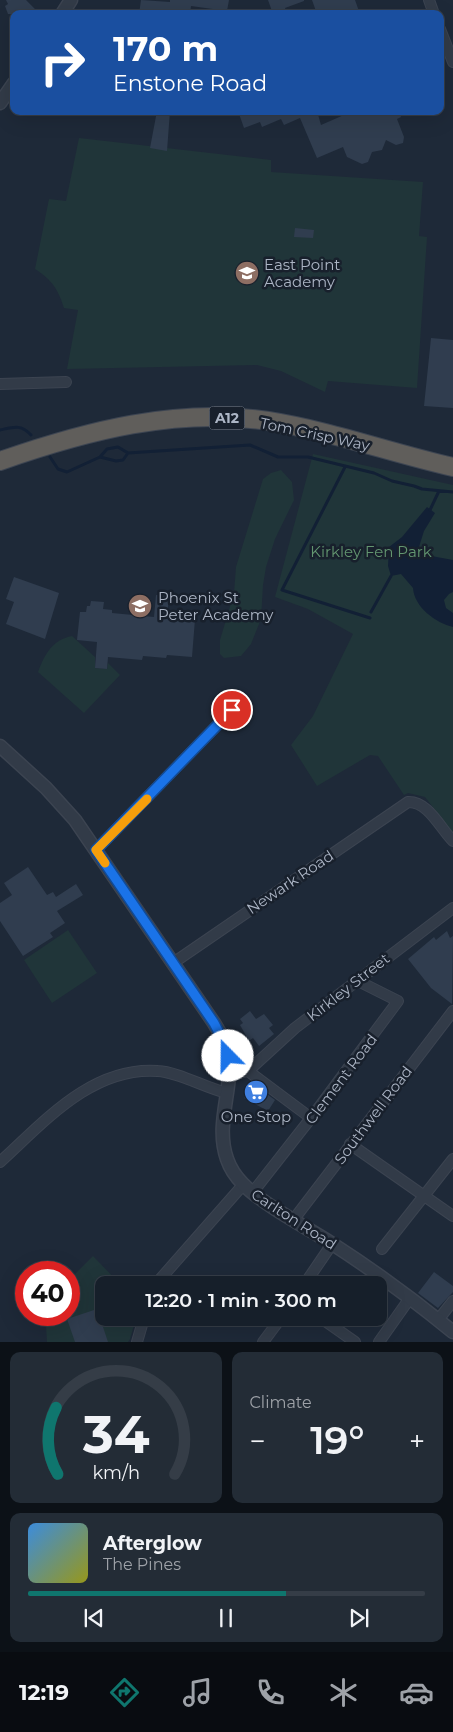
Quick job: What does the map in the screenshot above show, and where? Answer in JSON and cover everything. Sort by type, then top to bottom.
[{"type":"highway","name":"Tom Crisp Way","points":[[0,461],[106,430],[148,422],[204,416],[268,421],[339,437],[453,467]]},
{"type":"street","points":[[444,39],[453,62]]},
{"type":"street","points":[[0,103],[10,89]]},
{"type":"street","points":[[0,384],[66,382]]},
{"type":"street","points":[[96,850],[232,710]]},
{"type":"street","name":"Carlton Road","points":[[0,746],[59,802],[96,850],[214,1023],[227,1048],[230,1075],[221,1130],[226,1158],[233,1172],[248,1188],[410,1298],[453,1332]]},
{"type":"street","name":"Newark Road","points":[[173,963],[408,802],[414,801],[425,808],[453,841]]},
{"type":"street","name":"Kirkley Street","points":[[248,1072],[295,1028],[453,908]]},
{"type":"street","name":"Clement Road","points":[[164,1276],[248,1188],[311,1118],[398,1002],[356,980]]},
{"type":"street","name":"Southwell Road","points":[[294,1219],[453,1012]]},
{"type":"street","points":[[0,1162],[66,1103],[92,1086],[124,1074],[158,1071],[227,1093]]},
{"type":"street","points":[[230,1075],[248,1072],[311,1118]]},
{"type":"street","points":[[350,1144],[453,1216]]},
{"type":"street","points":[[382,1249],[453,1159]]},
{"type":"street","points":[[310,1276],[332,1244]]},
{"type":"street","points":[[378,1342],[410,1298]]},
{"type":"street","points":[[438,1320],[452,1304]]},
{"type":"street","points":[[137,1342],[142,1326]]},
{"type":"street","points":[[264,1342],[275,1326]]},
{"type":"street","points":[[332,1326],[355,1342]]},
{"type":"green space","name":"East Point Academy","points":[[79,138],[271,160],[271,172],[423,182],[419,236],[427,237],[417,388],[328,381],[325,392],[281,371],[257,365],[67,369],[78,310],[64,308],[54,286],[35,269],[49,199],[66,201]]},
{"type":"green space","name":"Kirkley Fen Park","points":[[313,454],[453,485],[453,833],[425,797],[408,793],[404,795],[378,756],[370,755],[317,786],[291,745],[313,716],[353,634],[308,609],[275,597]]},
{"type":"green space","points":[[281,470],[292,482],[294,500],[275,539],[266,567],[261,619],[251,644],[241,656],[224,658],[220,654],[220,640],[234,593],[236,567],[263,479],[271,473]]},
{"type":"green space","points":[[72,636],[95,657],[95,668],[107,669],[108,663],[120,675],[84,713],[38,672],[43,659],[54,644]]},
{"type":"green space","points":[[68,930],[97,973],[52,1003],[24,960]]},
{"type":"green space","points":[[93,1256],[112,1276],[95,1276],[95,1326],[134,1326],[128,1342],[47,1342],[46,1326],[80,1326],[80,1269]]},
{"type":"water","points":[[427,507],[435,513],[424,531],[419,547],[426,555],[453,560],[453,592],[444,600],[446,608],[453,613],[453,627],[440,622],[427,613],[417,602],[413,588],[401,574],[391,576],[388,566],[389,547],[402,537]]},
{"type":"building","points":[[6,0],[26,0],[36,10],[10,10],[10,14],[8,14],[5,6],[8,4]]},
{"type":"building","points":[[141,0],[170,2],[170,0],[229,0],[227,10],[191,6],[190,10],[140,10]]},
{"type":"building","points":[[268,0],[304,0],[285,8],[286,10],[272,10]]},
{"type":"building","points":[[312,0],[355,0],[359,10],[316,10]]},
{"type":"building","points":[[156,115],[170,115],[167,151],[150,148]]},
{"type":"building","points":[[239,115],[318,115],[321,125],[344,115],[400,115],[401,117],[397,119],[404,137],[403,143],[396,145],[386,140],[382,150],[372,152],[368,162],[362,164],[347,157],[343,147],[317,158],[300,118],[284,125],[281,119],[262,127],[260,122],[244,128]]},
{"type":"building","points":[[295,228],[314,230],[313,238],[294,237]]},
{"type":"building","points":[[431,338],[453,340],[453,408],[424,406]]},
{"type":"building","points":[[14,577],[59,593],[45,639],[6,624],[14,602],[6,599]]},
{"type":"building","points":[[156,595],[169,596],[167,617],[195,619],[192,657],[167,655],[166,658],[143,656],[142,660],[108,657],[107,669],[95,668],[97,642],[77,640],[80,612],[86,612],[87,606],[90,606],[91,601],[104,602],[103,609],[112,610],[112,613],[154,617]]},
{"type":"building","points":[[28,867],[47,895],[53,892],[56,897],[76,884],[83,895],[57,911],[65,923],[50,933],[53,937],[23,956],[0,921],[0,903],[12,895],[4,883]]},
{"type":"building","points":[[447,931],[450,938],[453,936],[452,1004],[431,988],[408,959],[434,937],[436,940]]},
{"type":"building","points":[[250,1011],[256,1019],[264,1014],[273,1025],[269,1028],[274,1034],[259,1046],[253,1038],[249,1041],[240,1025],[243,1023],[240,1019]]},
{"type":"building","name":"One Stop","points":[[253,1084],[275,1100],[268,1111],[244,1098]]},
{"type":"building","points":[[434,1272],[453,1286],[453,1292],[438,1308],[418,1293]]},
{"type":"building","points":[[95,1310],[95,1326],[103,1326],[108,1342],[75,1342],[69,1326],[80,1326],[80,1315]]},
{"type":"waterway","points":[[0,430],[13,427],[20,428],[31,435]]},
{"type":"waterway","points":[[50,457],[58,469],[67,472],[100,457],[116,461],[123,460],[128,453],[250,445],[278,457],[308,457],[374,473],[392,481],[422,489],[453,492]]},
{"type":"waterway","points":[[100,457],[107,449],[118,447],[128,453]]},
{"type":"waterway","points":[[345,467],[282,590],[370,618]]},
{"type":"waterway","points":[[430,510],[439,491]]},
{"type":"waterway","points":[[371,612],[391,576]]},
{"type":"slow traffic","points":[[105,863],[96,850],[147,799]]},
{"type":"place","name":"East Point Academy","points":[[247,273]]},
{"type":"place","name":"Phoenix St Peter Academy","points":[[140,606]]},
{"type":"place","name":"One Stop","points":[[256,1092]]},
{"type":"route","points":[[228,1056],[227,1048],[214,1023],[96,850],[232,710]]}]
